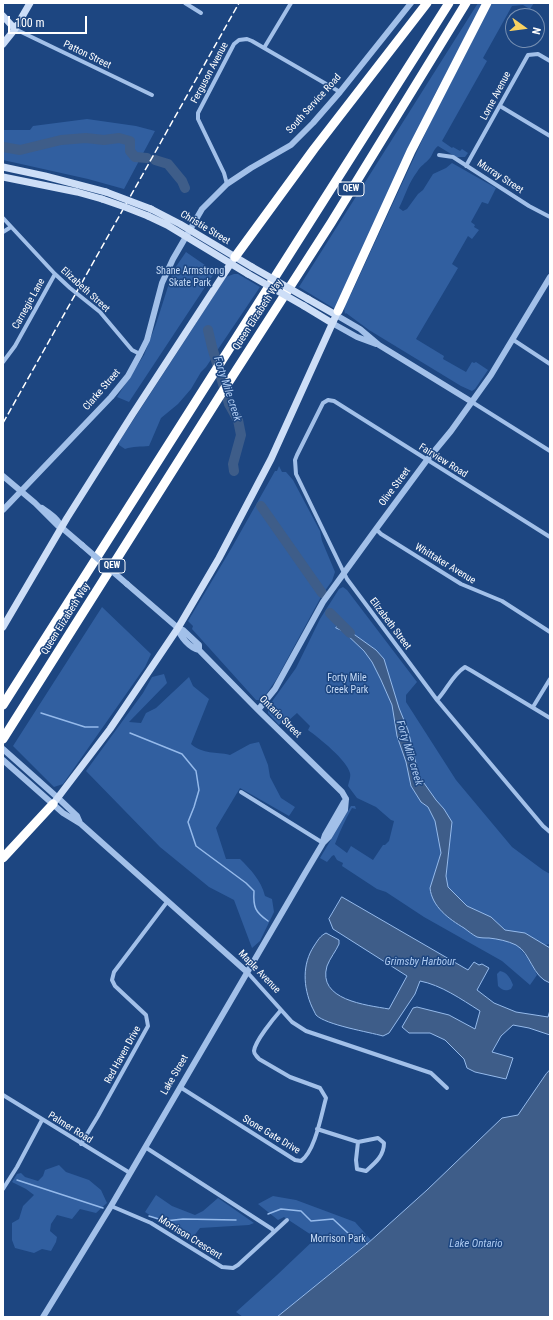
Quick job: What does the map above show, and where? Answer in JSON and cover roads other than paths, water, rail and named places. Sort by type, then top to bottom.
[{"type":"highway","points":[[233,260],[314,148],[427,3]]},
{"type":"highway","name":"Queen Elizabeth Way","points":[[3,705],[449,3]]},
{"type":"highway","name":"Queen Elizabeth Way","points":[[3,739],[331,223],[466,3]]},
{"type":"highway","points":[[337,313],[411,151],[487,3]]},
{"type":"highway","points":[[3,858],[56,801]]},
{"type":"main road","points":[[3,44],[15,29],[30,3]]},
{"type":"main road","points":[[3,16],[15,29]]},
{"type":"main road","name":"Christie Street","points":[[3,167],[65,180],[106,192],[152,209],[187,233],[233,260],[252,267],[308,299],[337,313]]},
{"type":"main road","name":"Christie Street","points":[[3,177],[77,192],[102,199],[129,208],[187,233]]},
{"type":"main road","points":[[3,627],[61,527],[233,260]]},
{"type":"main road","name":"Christie Street","points":[[233,260],[248,274],[332,323]]},
{"type":"main road","points":[[56,801],[110,729],[178,628],[219,558],[254,494],[337,313]]},
{"type":"street","points":[[185,3],[201,13]]},
{"type":"street","points":[[291,3],[264,48],[340,92]]},
{"type":"street","name":"South Service Road","points":[[187,233],[202,209],[227,184],[291,145],[313,123],[340,92],[411,3]]},
{"type":"street","name":"Patton Street","points":[[15,29],[152,95]]},
{"type":"street","name":"Ferguson Avenue","points":[[227,184],[224,173],[198,119],[198,113],[234,44],[243,39],[252,41],[264,48]]},
{"type":"street","name":"Lorne Avenue","points":[[466,166],[528,55],[538,54],[550,61]]},
{"type":"street","points":[[500,106],[550,136]]},
{"type":"street","name":"Murray Street","points":[[439,155],[454,157],[529,206],[550,217]]},
{"type":"street","name":"Elizabeth Street","points":[[3,218],[55,274],[100,312],[132,350],[140,354]]},
{"type":"street","points":[[3,232],[11,227]]},
{"type":"street","name":"Clarke Street","points":[[3,510],[111,397],[128,376],[147,340],[162,283],[187,233]]},
{"type":"street","name":"Carnegie Lane","points":[[3,362],[18,342],[55,274]]},
{"type":"street","name":"Olive Street","points":[[258,710],[275,689],[320,607],[343,573],[491,376],[550,277]]},
{"type":"street","name":"Christie Street","points":[[337,313],[360,329],[379,345],[472,402]]},
{"type":"street","name":"Christie Street","points":[[332,323],[357,337],[379,345]]},
{"type":"street","points":[[512,339],[550,364]]},
{"type":"street","name":"Elizabeth Street","points":[[328,400],[322,403],[297,455],[295,460],[296,474],[343,573],[437,700],[543,826],[550,832]]},
{"type":"street","name":"Fairview Road","points":[[328,400],[334,401],[550,537]]},
{"type":"street","points":[[472,402],[550,451]]},
{"type":"street","name":"Ontario Street","points":[[3,476],[36,505],[46,516],[74,538],[178,628],[179,634],[195,649],[199,650],[342,792],[346,798]]},
{"type":"street","name":"Whittaker Avenue","points":[[376,529],[381,534],[461,584],[502,602],[550,632]]},
{"type":"street","points":[[437,700],[458,671],[465,667],[550,718]]},
{"type":"street","points":[[533,707],[550,679]]},
{"type":"street","name":"Maple Avenue","points":[[3,749],[56,801],[63,813],[81,824],[247,972],[292,1022],[306,1031],[431,1073],[447,1088]]},
{"type":"street","name":"Maple Avenue","points":[[3,760],[21,776],[56,801]]},
{"type":"street","points":[[241,792],[323,843]]},
{"type":"street","name":"Lake Street","points":[[44,1317],[111,1206],[144,1147],[323,843],[325,835],[346,798]]},
{"type":"street","name":"Red Haven Drive","points":[[81,1144],[148,1026],[146,1015],[115,986],[112,980],[114,972],[167,902]]},
{"type":"street","name":"Stone Gate Drive","points":[[180,1087],[295,1160],[301,1161],[307,1157],[326,1098],[320,1088],[290,1077],[259,1059],[254,1052],[257,1044],[281,1010]]},
{"type":"street","name":"Palmer Road","points":[[3,1095],[130,1173]]},
{"type":"street","points":[[3,1189],[17,1167],[42,1120]]},
{"type":"street","points":[[317,1129],[358,1142],[378,1138],[384,1144],[384,1149],[380,1159],[366,1171],[357,1169],[356,1160],[358,1142]]},
{"type":"street","points":[[144,1147],[272,1229],[274,1232]]},
{"type":"street","name":"Morrison Crescent","points":[[111,1206],[151,1223],[222,1267],[233,1268],[287,1220]]},
{"type":"water","points":[[342,621],[345,623],[348,630],[376,650],[384,659],[399,708],[408,730],[419,776],[452,822],[446,876],[448,887],[467,906],[491,917],[505,930],[525,933],[550,948],[550,983],[539,976],[525,953],[516,945],[510,942],[477,937],[442,912],[434,901],[430,888],[441,853],[435,821],[428,807],[421,802],[411,786],[406,762],[397,736],[392,705],[381,680],[372,662],[364,651],[343,631],[336,628]]},
{"type":"water","name":"Grimsby Harbour","points":[[342,897],[468,970],[474,962],[489,968],[477,990],[494,1003],[516,1012],[548,1017],[550,1010],[550,1035],[529,1028],[513,1025],[501,1036],[492,1052],[513,1058],[506,1079],[475,1072],[467,1068],[464,1059],[445,1040],[430,1033],[409,1033],[402,1027],[413,1008],[417,1007],[449,1015],[475,1029],[480,1011],[451,993],[428,983],[420,981],[415,994],[389,1033],[383,1036],[338,1025],[321,1019],[316,1015],[309,999],[305,976],[307,960],[310,953],[319,938],[326,933],[339,940],[339,944],[327,966],[326,977],[329,986],[336,993],[346,999],[357,1003],[389,1009],[407,976],[333,929],[329,919]]},
{"type":"water","name":"Lake Ontario","points":[[550,1070],[550,1317],[277,1317],[367,1244],[427,1190],[502,1118],[518,1115]]},
{"type":"waterway","name":"Forty Mile creek","points":[[3,147],[20,150],[61,140],[86,138],[104,140],[119,138],[130,141],[130,151],[135,157],[147,158]]},
{"type":"waterway","name":"Forty Mile creek","points":[[155,160],[168,164],[182,181],[185,188]]},
{"type":"waterway","name":"Forty Mile creek","points":[[208,330],[229,404],[238,420],[241,435],[233,464],[234,471]]},
{"type":"waterway","name":"Forty Mile creek","points":[[261,506],[322,593]]},
{"type":"waterway","name":"Forty Mile creek","points":[[330,613],[350,633]]},
{"type":"waterway","points":[[41,713],[85,727],[98,727]]},
{"type":"waterway","points":[[130,733],[182,754],[196,771],[199,790],[188,822],[196,846],[246,883],[254,891],[256,909],[260,915],[268,921]]},
{"type":"waterway","points":[[17,1180],[103,1208]]},
{"type":"waterway","points":[[268,1214],[281,1209],[301,1211],[311,1221],[333,1219],[348,1233],[365,1239],[367,1244]]},
{"type":"waterway","points":[[149,1216],[165,1221],[183,1219],[236,1220]]},
{"type":"railway","points":[[3,423],[239,3]]},
{"type":"park label","name":"Shane Armstrong Skate Park","points":[[190,276]]},
{"type":"park label","name":"Forty Mile Creek Park","points":[[347,684]]},
{"type":"park label","name":"Morrison Park","points":[[338,1239]]}]
